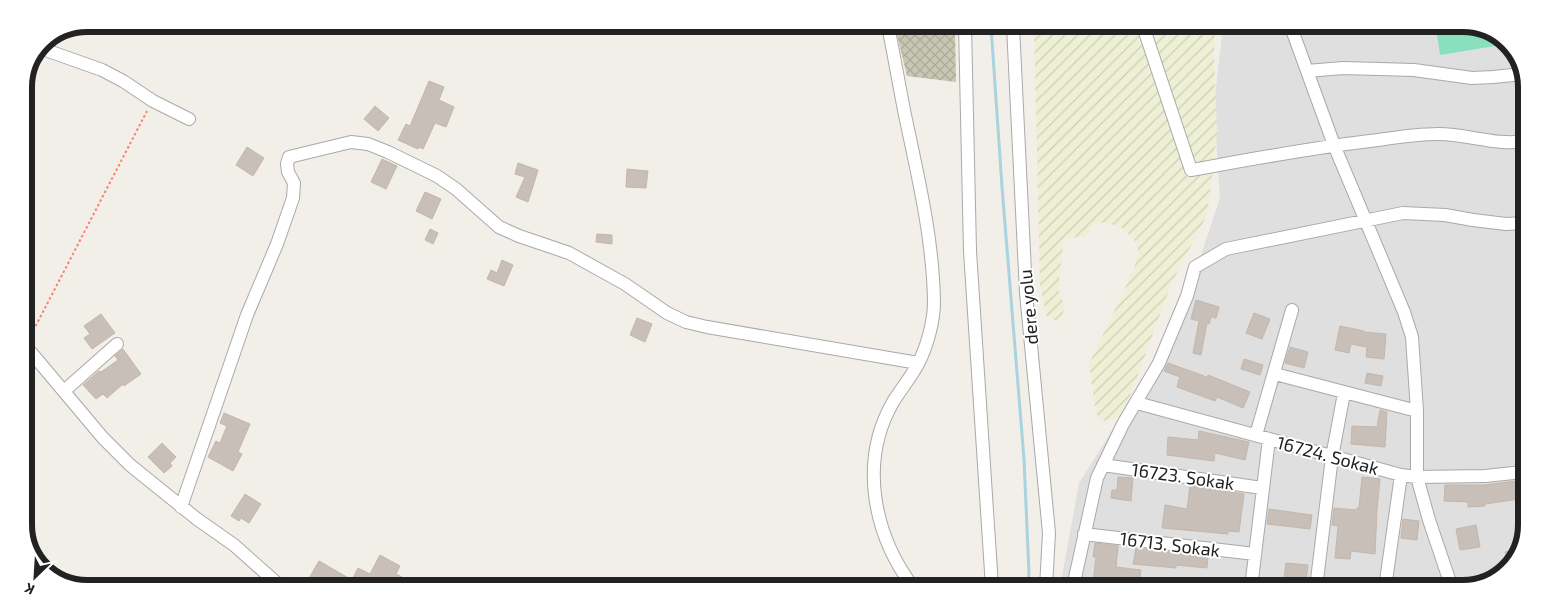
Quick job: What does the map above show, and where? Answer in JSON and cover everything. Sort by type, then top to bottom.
[{"type":"street","points":[[889,32],[922,195],[934,304],[927,338],[918,363],[893,403],[885,420],[876,447],[873,477],[875,500],[881,522],[892,553],[909,580]]},
{"type":"street","points":[[965,32],[970,251],[992,580]]},
{"type":"street","name":"dere yolu","points":[[1012,32],[1026,293],[1049,533],[1046,580]]},
{"type":"street","points":[[1145,32],[1191,170],[1334,145],[1440,134],[1517,143]]},
{"type":"street","points":[[1293,32],[1334,145],[1404,312],[1412,337],[1417,477],[1449,580]]},
{"type":"street","points":[[48,51],[102,70],[123,81],[152,101],[189,119]]},
{"type":"street","points":[[1307,72],[1343,68],[1414,70],[1472,78],[1516,75]]},
{"type":"street","points":[[181,507],[247,315],[277,244],[293,198],[294,183],[288,172],[287,164],[289,157],[351,142],[368,144],[436,176],[456,189],[499,227],[569,253],[593,265],[667,313],[686,322],[918,363]]},
{"type":"street","points":[[1074,580],[1097,478],[1123,424],[1159,363],[1187,296],[1195,267],[1226,249],[1403,213],[1445,215],[1506,224],[1517,223]]},
{"type":"street","points":[[1256,435],[1292,310]]},
{"type":"street","points":[[64,391],[117,344]]},
{"type":"street","points":[[33,354],[103,438],[130,465],[181,507],[234,545],[273,580]]},
{"type":"street","points":[[1274,374],[1416,411]]},
{"type":"street","points":[[1317,580],[1332,457],[1344,393]]},
{"type":"street","name":"16724. Sokak","points":[[1137,403],[1401,475],[1417,477],[1485,476],[1518,473]]},
{"type":"street","points":[[1252,580],[1269,439]]},
{"type":"street","name":"16723. Sokak","points":[[1103,465],[1262,488]]},
{"type":"street","points":[[1386,580],[1401,475]]},
{"type":"street","name":"16713. Sokak","points":[[1084,534],[1256,554]]},
{"type":"path","points":[[33,330],[152,101]]},
{"type":"shaded area","points":[[896,32],[955,32],[956,82],[907,76]]},
{"type":"shaded area","points":[[1034,32],[1215,32],[1217,133],[1207,215],[1172,282],[1123,415],[1104,421],[1096,414],[1089,364],[1130,278],[1139,254],[1136,242],[1121,227],[1104,222],[1094,224],[1084,237],[1064,238],[1058,289],[1064,305],[1063,314],[1056,321],[1046,315],[1040,285]]},
{"type":"shaded area","points":[[1222,32],[1463,32],[1487,38],[1501,49],[1510,60],[1515,70],[1517,84],[1518,525],[1515,542],[1510,552],[1501,563],[1487,574],[1463,580],[1061,580],[1079,483],[1177,327],[1220,198],[1214,104]]},
{"type":"green space","points":[[1437,32],[1463,32],[1480,35],[1497,46],[1440,55]]},
{"type":"building","points":[[429,81],[444,87],[439,100],[454,107],[446,127],[435,123],[423,149],[419,147],[418,149],[398,140],[406,124],[410,126]]},
{"type":"building","points":[[375,106],[389,118],[378,131],[364,119]]},
{"type":"building","points":[[247,147],[264,158],[253,176],[236,165]]},
{"type":"building","points":[[382,159],[397,166],[386,189],[371,182]]},
{"type":"building","points":[[518,163],[538,170],[528,202],[516,197],[525,177],[515,174]]},
{"type":"building","points":[[627,169],[648,171],[646,188],[626,187]]},
{"type":"building","points":[[425,192],[441,199],[432,219],[416,211]]},
{"type":"building","points":[[430,229],[438,233],[433,244],[425,240]]},
{"type":"building","points":[[597,234],[612,235],[612,244],[596,242]]},
{"type":"building","points":[[502,260],[513,265],[504,286],[487,279],[491,270],[497,273]]},
{"type":"building","points":[[1196,300],[1219,307],[1216,318],[1211,317],[1209,324],[1207,323],[1201,355],[1193,353],[1199,321],[1191,319]]},
{"type":"building","points":[[1254,313],[1270,319],[1262,339],[1246,333]]},
{"type":"building","points":[[101,314],[115,333],[92,349],[84,338],[90,334],[84,326]]},
{"type":"building","points":[[637,318],[652,324],[645,342],[630,335]]},
{"type":"building","points":[[1340,326],[1363,332],[1386,334],[1384,359],[1366,357],[1367,347],[1351,344],[1349,353],[1335,350]]},
{"type":"building","points":[[1290,347],[1308,352],[1304,368],[1285,363]]},
{"type":"building","points":[[123,349],[141,374],[124,386],[123,384],[107,398],[103,394],[96,399],[83,385],[99,371],[101,372],[118,360],[115,356]]},
{"type":"building","points":[[1244,359],[1263,365],[1260,375],[1241,369]]},
{"type":"building","points":[[1168,363],[1207,377],[1208,375],[1250,392],[1243,408],[1217,397],[1215,401],[1177,387],[1180,377],[1164,371]]},
{"type":"building","points":[[1367,373],[1383,376],[1381,386],[1365,383]]},
{"type":"building","points":[[1380,410],[1387,412],[1385,447],[1351,444],[1352,426],[1377,427]]},
{"type":"building","points":[[224,413],[250,424],[238,452],[242,454],[233,471],[208,457],[216,441],[220,443],[227,426],[220,423]]},
{"type":"building","points":[[1199,431],[1249,442],[1245,460],[1215,453],[1214,461],[1167,455],[1168,437],[1198,440]]},
{"type":"building","points":[[162,443],[176,457],[170,463],[172,466],[164,473],[148,457]]},
{"type":"building","points":[[1118,477],[1133,478],[1131,501],[1111,498],[1112,490],[1117,490]]},
{"type":"building","points":[[1362,477],[1380,479],[1375,554],[1351,551],[1350,559],[1335,558],[1338,526],[1332,525],[1334,508],[1356,510],[1359,508]]},
{"type":"building","points":[[1516,481],[1518,499],[1485,504],[1485,506],[1468,507],[1468,502],[1444,501],[1445,485],[1484,485]]},
{"type":"building","points":[[1190,486],[1244,494],[1239,532],[1228,531],[1228,534],[1162,528],[1165,505],[1187,509]]},
{"type":"building","points":[[245,494],[261,504],[249,523],[241,518],[239,521],[231,516]]},
{"type":"building","points":[[1269,509],[1312,515],[1310,529],[1267,524]]},
{"type":"building","points":[[1403,519],[1419,521],[1417,540],[1401,538]]},
{"type":"building","points":[[1476,525],[1480,547],[1460,550],[1456,529]]},
{"type":"building","points":[[1095,543],[1118,546],[1116,567],[1141,570],[1139,580],[1093,580],[1096,557],[1093,557]]},
{"type":"building","points":[[1136,548],[1208,557],[1207,568],[1176,565],[1176,568],[1133,564]]},
{"type":"building","points":[[1511,551],[1506,558],[1505,552]]},
{"type":"building","points":[[380,555],[400,566],[396,574],[402,577],[401,580],[375,580],[371,578],[370,580],[352,580],[358,568],[370,574]]},
{"type":"building","points":[[319,561],[352,580],[308,580]]},
{"type":"building","points":[[1286,563],[1308,565],[1306,580],[1284,579]]},
{"type":"waterway","points":[[991,32],[1024,459],[1028,580]]}]
